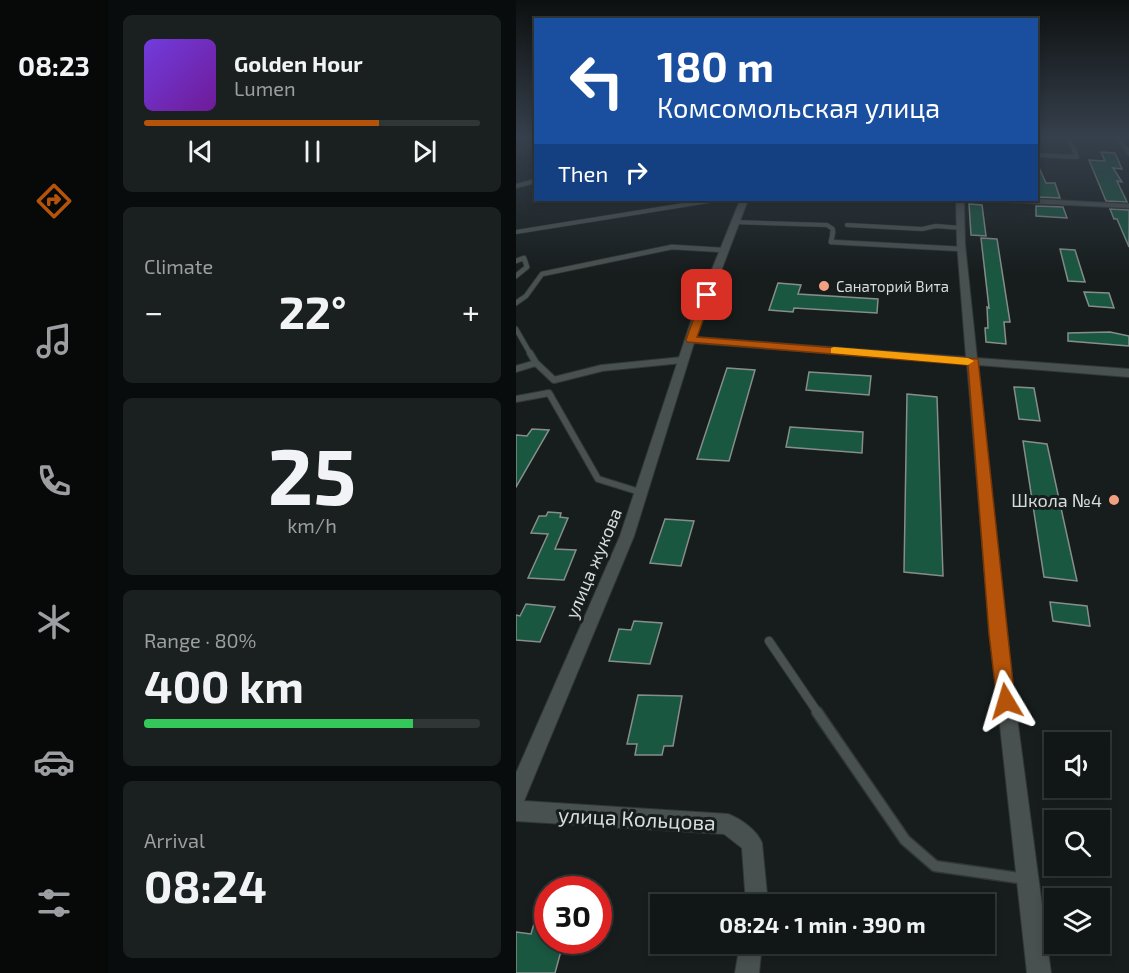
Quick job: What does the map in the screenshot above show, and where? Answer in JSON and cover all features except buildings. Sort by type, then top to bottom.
[{"type":"street","name":"улица жукова","points":[[516,796],[643,493],[682,360],[722,250],[744,201]]},
{"type":"street","points":[[960,201],[961,249],[974,362],[998,634],[1040,973]]},
{"type":"street","points":[[1025,201],[1129,206]]},
{"type":"street","points":[[691,340],[1129,373]]},
{"type":"street","name":"улица Кольцова","points":[[516,811],[728,824],[752,843],[756,894]]},
{"type":"street","points":[[747,973],[750,954]]},
{"type":"lane","points":[[516,232],[709,201]]},
{"type":"lane","points":[[734,222],[827,225],[832,229],[831,242],[961,249]]},
{"type":"lane","points":[[847,225],[922,229],[936,226],[961,228]]},
{"type":"lane","points":[[516,303],[526,296],[542,274],[672,247],[722,250]]},
{"type":"lane","points":[[516,261],[524,258],[526,267],[516,276]]},
{"type":"lane","points":[[516,329],[536,363],[554,380],[602,368],[682,360]]},
{"type":"lane","points":[[516,369],[536,363]]},
{"type":"lane","points":[[516,399],[549,393],[598,479],[643,493]]},
{"type":"lane","points":[[768,641],[905,840],[935,866],[1028,879]]},
{"type":"slow traffic","points":[[834,351],[968,361]]},
{"type":"place","name":"Санаторий Вита","points":[[824,286]]},
{"type":"place","name":"Школа №4","points":[[1114,500]]},
{"type":"route","points":[[707,295],[691,340],[974,362],[1006,701]]}]
